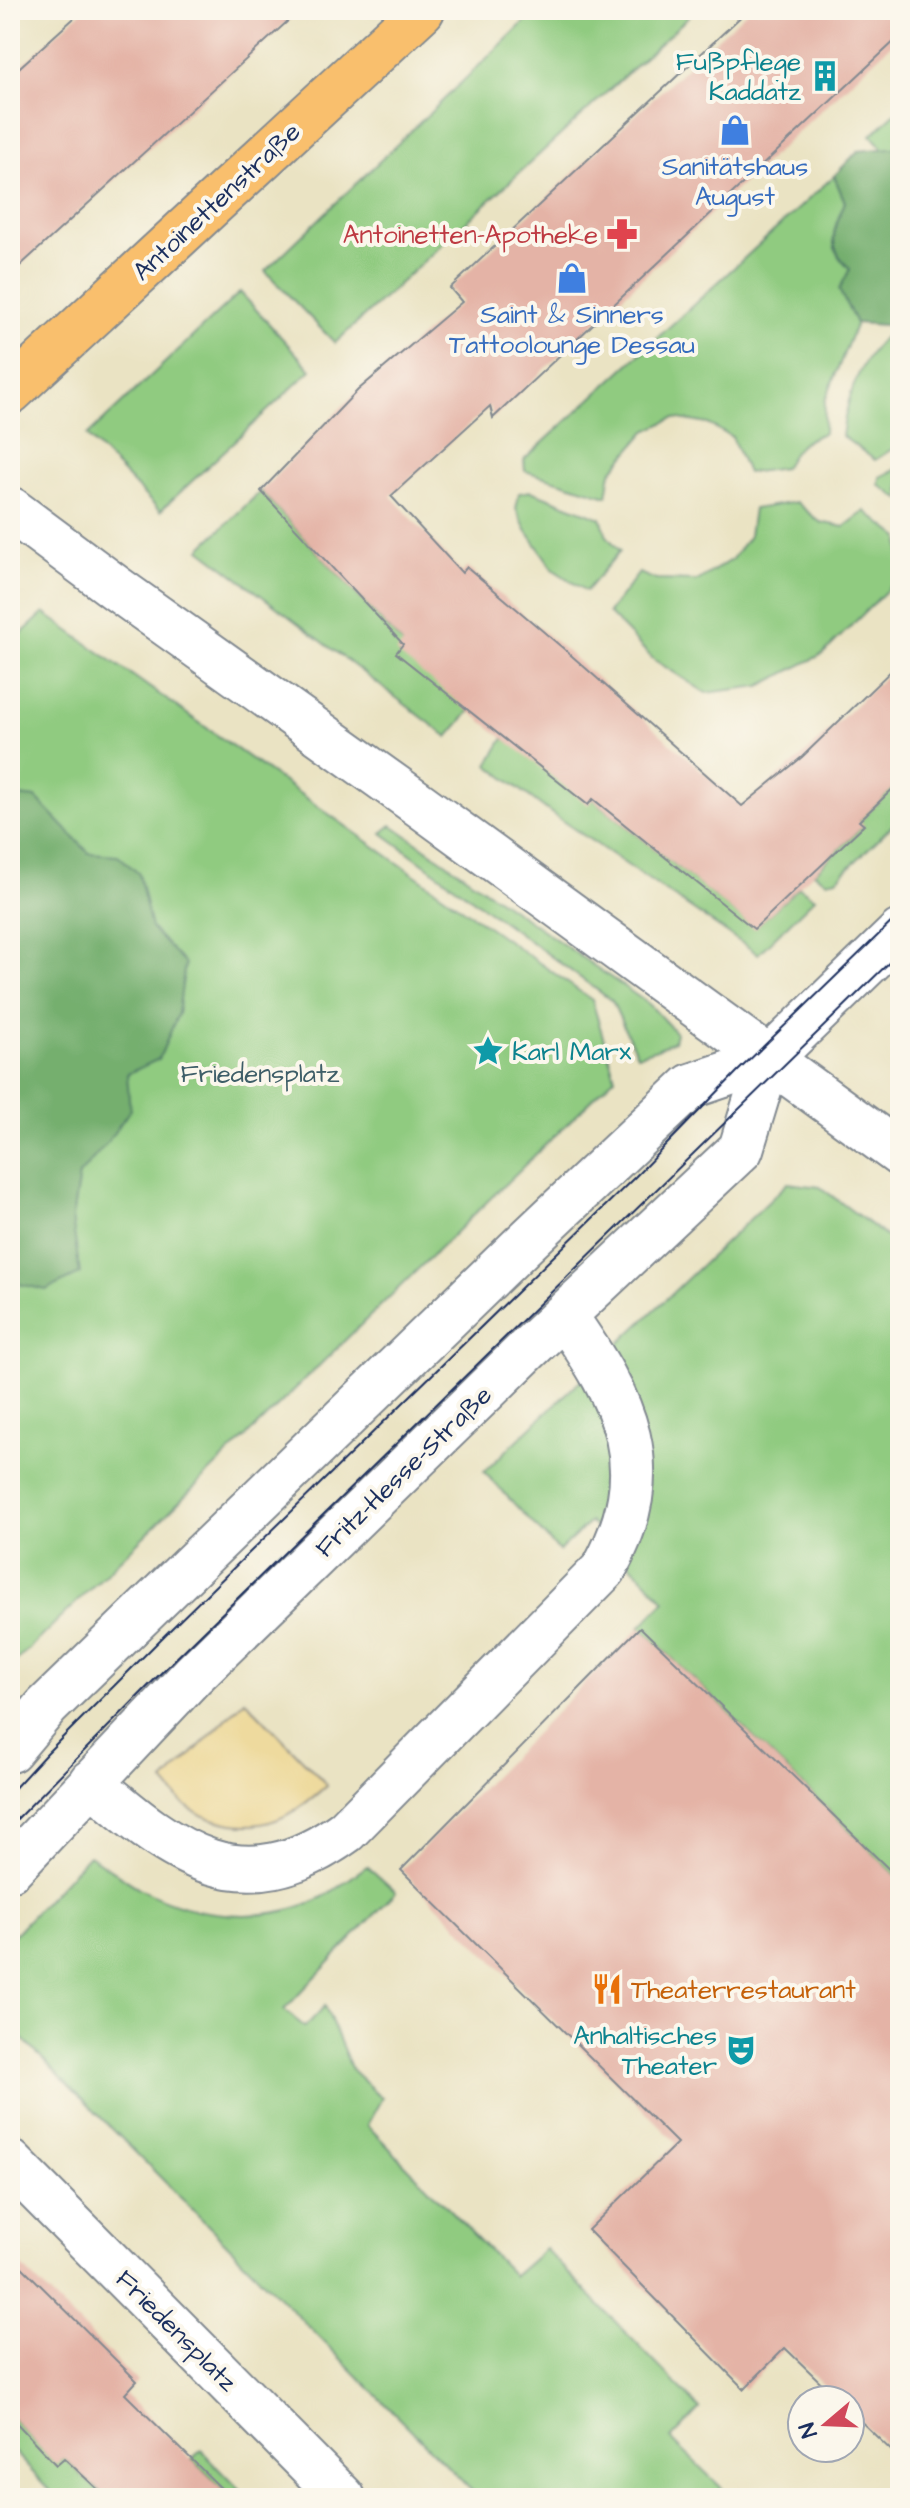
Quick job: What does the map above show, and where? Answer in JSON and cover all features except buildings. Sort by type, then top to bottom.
[{"type":"main road","name":"Antoinettenstraße","points":[[10,392],[422,10]]},
{"type":"street","points":[[10,509],[900,1154]]},
{"type":"street","name":"Fritz-Hesse-Straße","points":[[10,1750],[58,1695],[691,1086],[768,1060],[900,932]]},
{"type":"street","name":"Fritz-Hesse-Straße","points":[[10,1869],[193,1675],[564,1315],[741,1149],[768,1060]]},
{"type":"street","points":[[91,1782],[155,1835],[199,1859],[227,1867],[244,1869],[301,1857],[346,1831],[604,1569],[617,1546],[630,1505],[632,1452],[610,1386],[564,1315]]},
{"type":"street","name":"Friedensplatz","points":[[10,2162],[343,2498]]},
{"type":"green space","points":[[537,10],[696,10],[335,343],[265,271]]},
{"type":"green space","points":[[900,109],[900,147],[884,150],[871,135]]},
{"type":"green space","points":[[900,147],[900,323],[897,326],[856,323],[839,290],[850,269],[835,245],[835,229],[845,202],[834,176],[858,151]]},
{"type":"green space","points":[[834,176],[845,202],[835,229],[834,245],[850,269],[840,291],[856,323],[825,401],[824,433],[800,446],[784,468],[747,473],[732,437],[708,424],[674,418],[646,431],[611,472],[607,496],[525,471],[524,460]]},
{"type":"green space","points":[[240,292],[311,370],[160,511],[87,436]]},
{"type":"green space","points":[[900,323],[900,444],[875,460],[842,436],[845,419],[853,388],[867,359]]},
{"type":"green space","points":[[900,467],[900,499],[879,485],[880,477]]},
{"type":"green space","points":[[261,491],[403,644],[470,711],[448,737],[200,549]]},
{"type":"green space","points":[[531,491],[601,518],[607,536],[620,551],[586,591],[554,570],[526,530],[516,509],[519,493]]},
{"type":"green space","points":[[796,502],[820,522],[844,527],[865,511],[900,538],[900,577],[823,654],[760,686],[706,693],[653,659],[608,613],[639,573],[656,580],[697,581],[732,559],[749,536],[753,509]]},
{"type":"green space","name":"Friedensplatz","points":[[44,613],[592,1000],[615,1077],[10,1667],[10,644]]},
{"type":"green space","points":[[504,738],[593,799],[754,928],[799,887],[815,898],[758,954],[555,816],[488,765]]},
{"type":"green space","points":[[893,788],[900,796],[900,818],[837,879],[826,881],[814,873],[863,826],[859,821]]},
{"type":"green space","points":[[10,795],[36,798],[89,853],[118,855],[139,874],[151,928],[185,964],[178,1014],[159,1059],[127,1074],[130,1110],[79,1175],[72,1218],[80,1274],[46,1290],[10,1282]]},
{"type":"green space","points":[[392,825],[650,1005],[676,1033],[674,1041],[637,1055],[612,1001],[382,833]]},
{"type":"green space","points":[[788,1183],[820,1187],[900,1247],[900,1880],[640,1627],[665,1601],[590,1522],[559,1551],[484,1472]]},
{"type":"green space","points":[[89,1855],[161,1899],[207,1912],[254,1915],[300,1907],[327,1895],[367,1866],[396,1892],[284,2010],[305,2027],[325,2006],[352,2070],[382,2098],[367,2125],[514,2276],[545,2249],[700,2409],[671,2439],[732,2498],[479,2498],[10,2026],[10,1939]]},
{"type":"green space","points":[[10,2416],[56,2464],[64,2458],[103,2495],[100,2498],[57,2498],[10,2448]]},
{"type":"green space","points":[[201,2450],[248,2498],[231,2498],[192,2459]]},
{"type":"sand","points":[[245,1700],[327,1785],[290,1813],[251,1825],[219,1821],[197,1813],[182,1803],[164,1782]]},
{"type":"tram line","points":[[10,1793],[170,1630],[900,914]]},
{"type":"tram line","points":[[10,1826],[162,1672],[900,952]]},
{"type":"place","name":"Fußpflege Kaddatz","points":[[825,76]]},
{"type":"place","name":"Sanitätshaus August","points":[[735,130]]},
{"type":"place","name":"Antoinetten-Apotheke","points":[[622,234]]},
{"type":"place","name":"Saint & Sinners Tattoolounge Dessau","points":[[572,278]]},
{"type":"place","name":"Karl Marx","points":[[488,1051]]},
{"type":"place","name":"Theaterrestaurant","points":[[607,1989]]},
{"type":"place","name":"Anhaltisches Theater","points":[[741,2050]]}]
